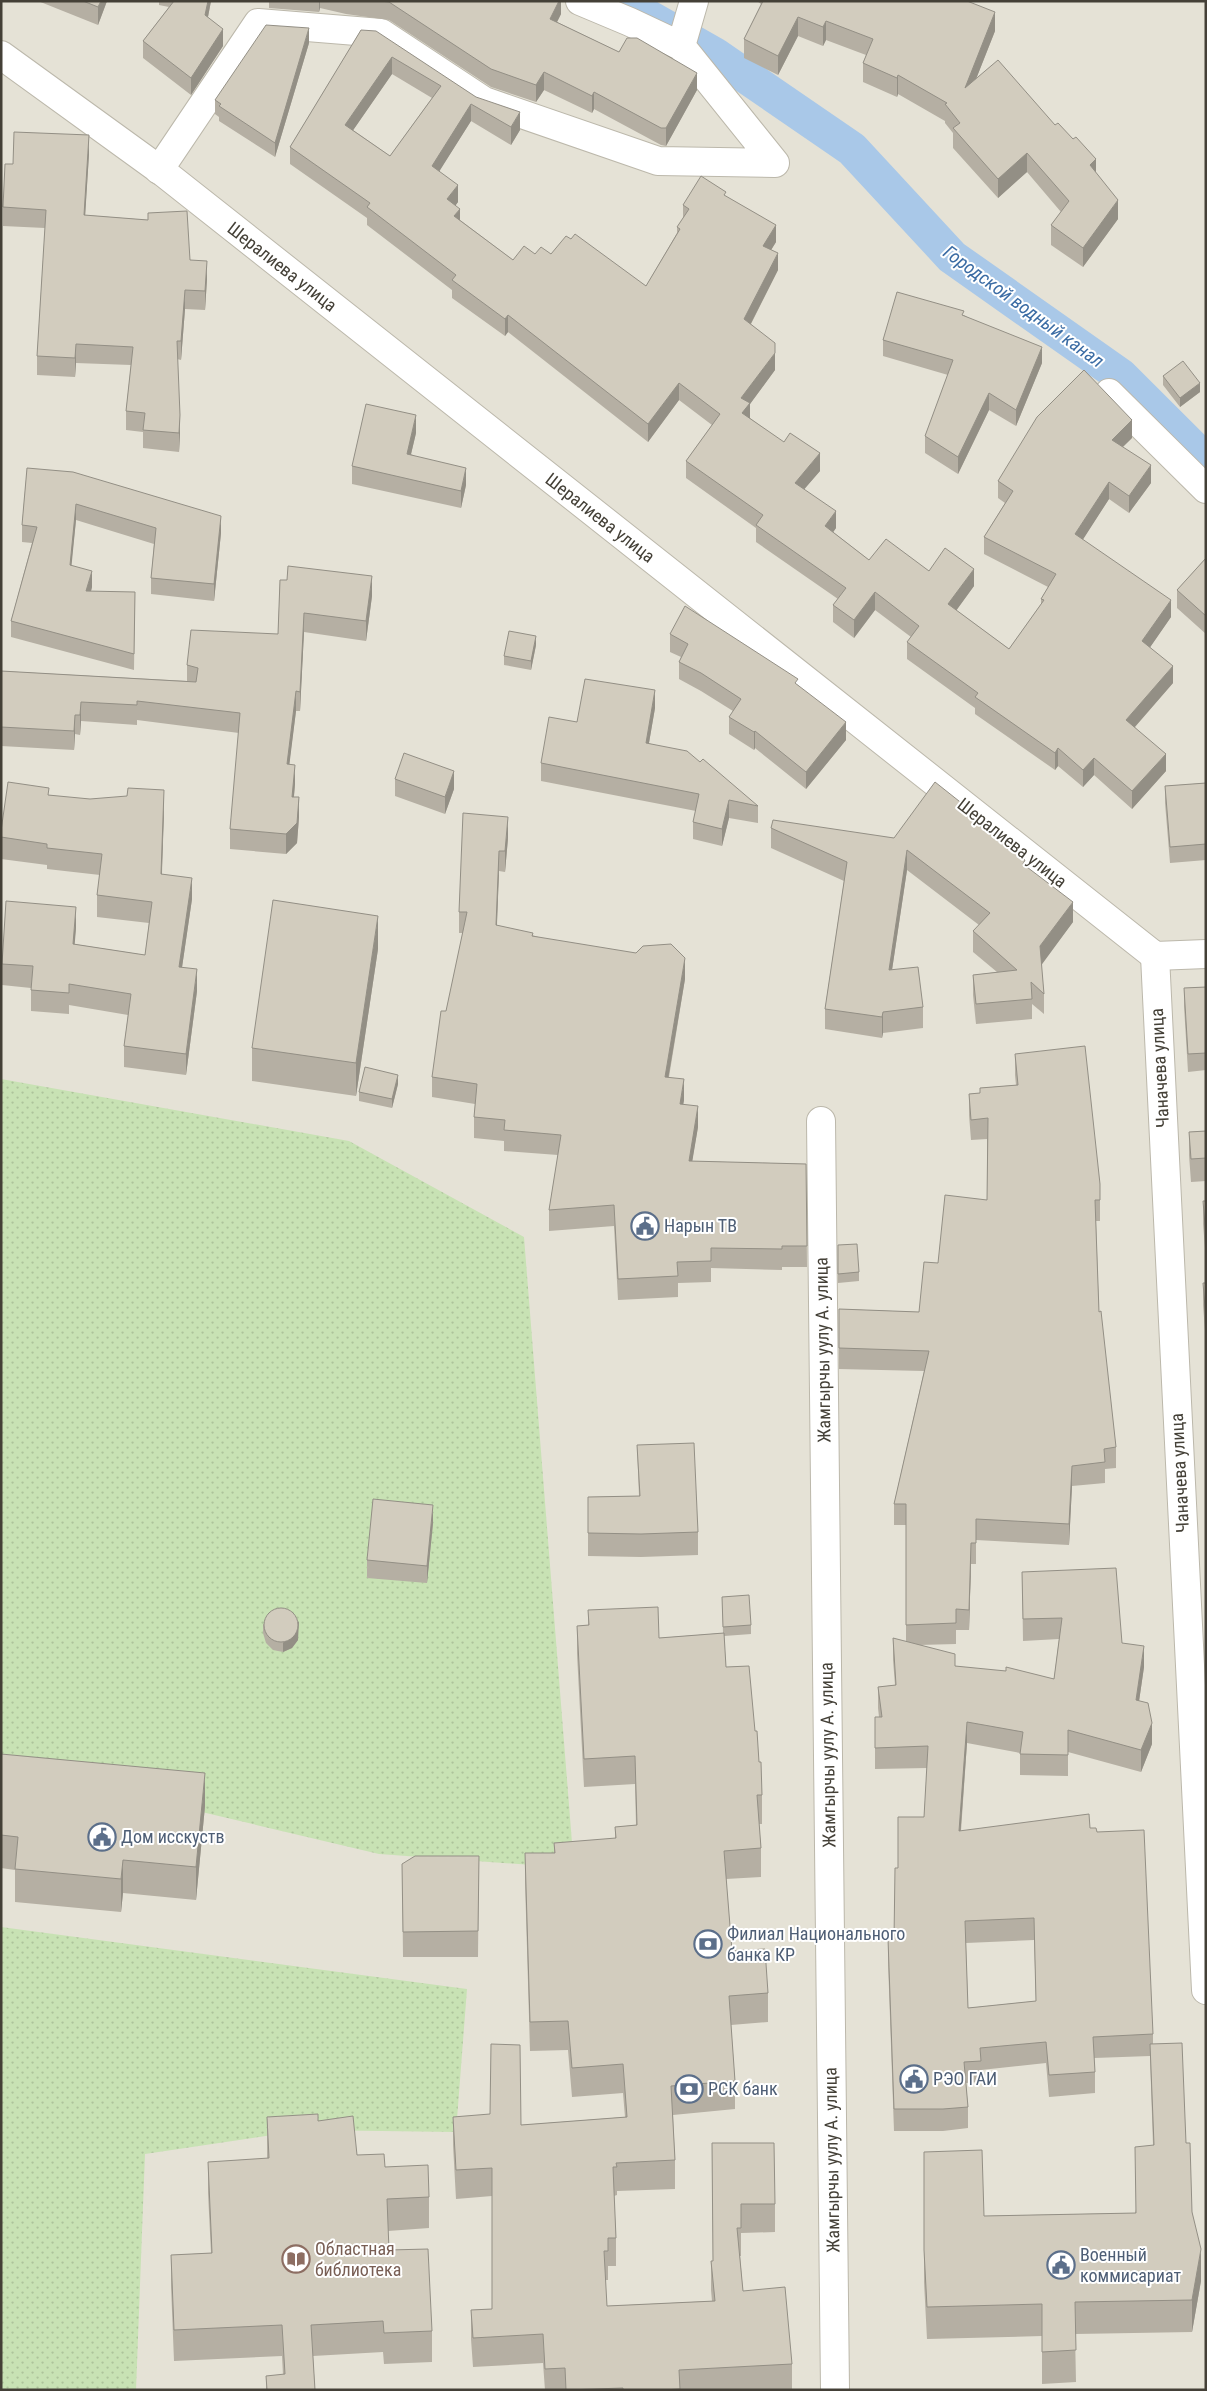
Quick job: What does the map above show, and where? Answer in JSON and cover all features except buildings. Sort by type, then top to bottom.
[{"type":"street","points":[[159,170],[258,23],[381,33],[484,101],[658,161],[775,163],[681,46],[580,1]]},
{"type":"street","points":[[681,46],[694,1]]},
{"type":"street","name":"Шералиева улица","points":[[1,55],[159,170],[1155,956]]},
{"type":"street","points":[[1109,393],[1206,489]]},
{"type":"street","points":[[1155,956],[1206,954]]},
{"type":"street","name":"Чаначева улица","points":[[1155,956],[1206,1990]]},
{"type":"street","name":"Жамгырчы уулу А. улица","points":[[821,1121],[835,2390]]},
{"type":"shaded area","points":[[1,1],[1206,1],[1206,2390],[1,2390]]},
{"type":"green space","points":[[1,1079],[349,1141],[524,1237],[574,1868],[379,1854],[189,1809],[1,1785]]},
{"type":"green space","points":[[1,1927],[467,1989],[456,2132],[306,2130],[145,2154],[136,2390],[1,2390]]},
{"type":"waterway","name":"Городской водный канал","points":[[620,1],[715,55],[852,149],[952,257],[1121,376],[1206,461]]},
{"type":"place","name":"Нарын ТВ","points":[[645,1226]]},
{"type":"place","name":"Дом исскуств","points":[[102,1837]]},
{"type":"place","name":"Филиал Национального банка КР","points":[[708,1944]]},
{"type":"place","name":"РЭО ГАИ","points":[[914,2079]]},
{"type":"place","name":"РСК банк","points":[[689,2089]]},
{"type":"place","name":"Областная библиотека","points":[[296,2259]]},
{"type":"place","name":"Военный коммисариат","points":[[1061,2265]]}]
